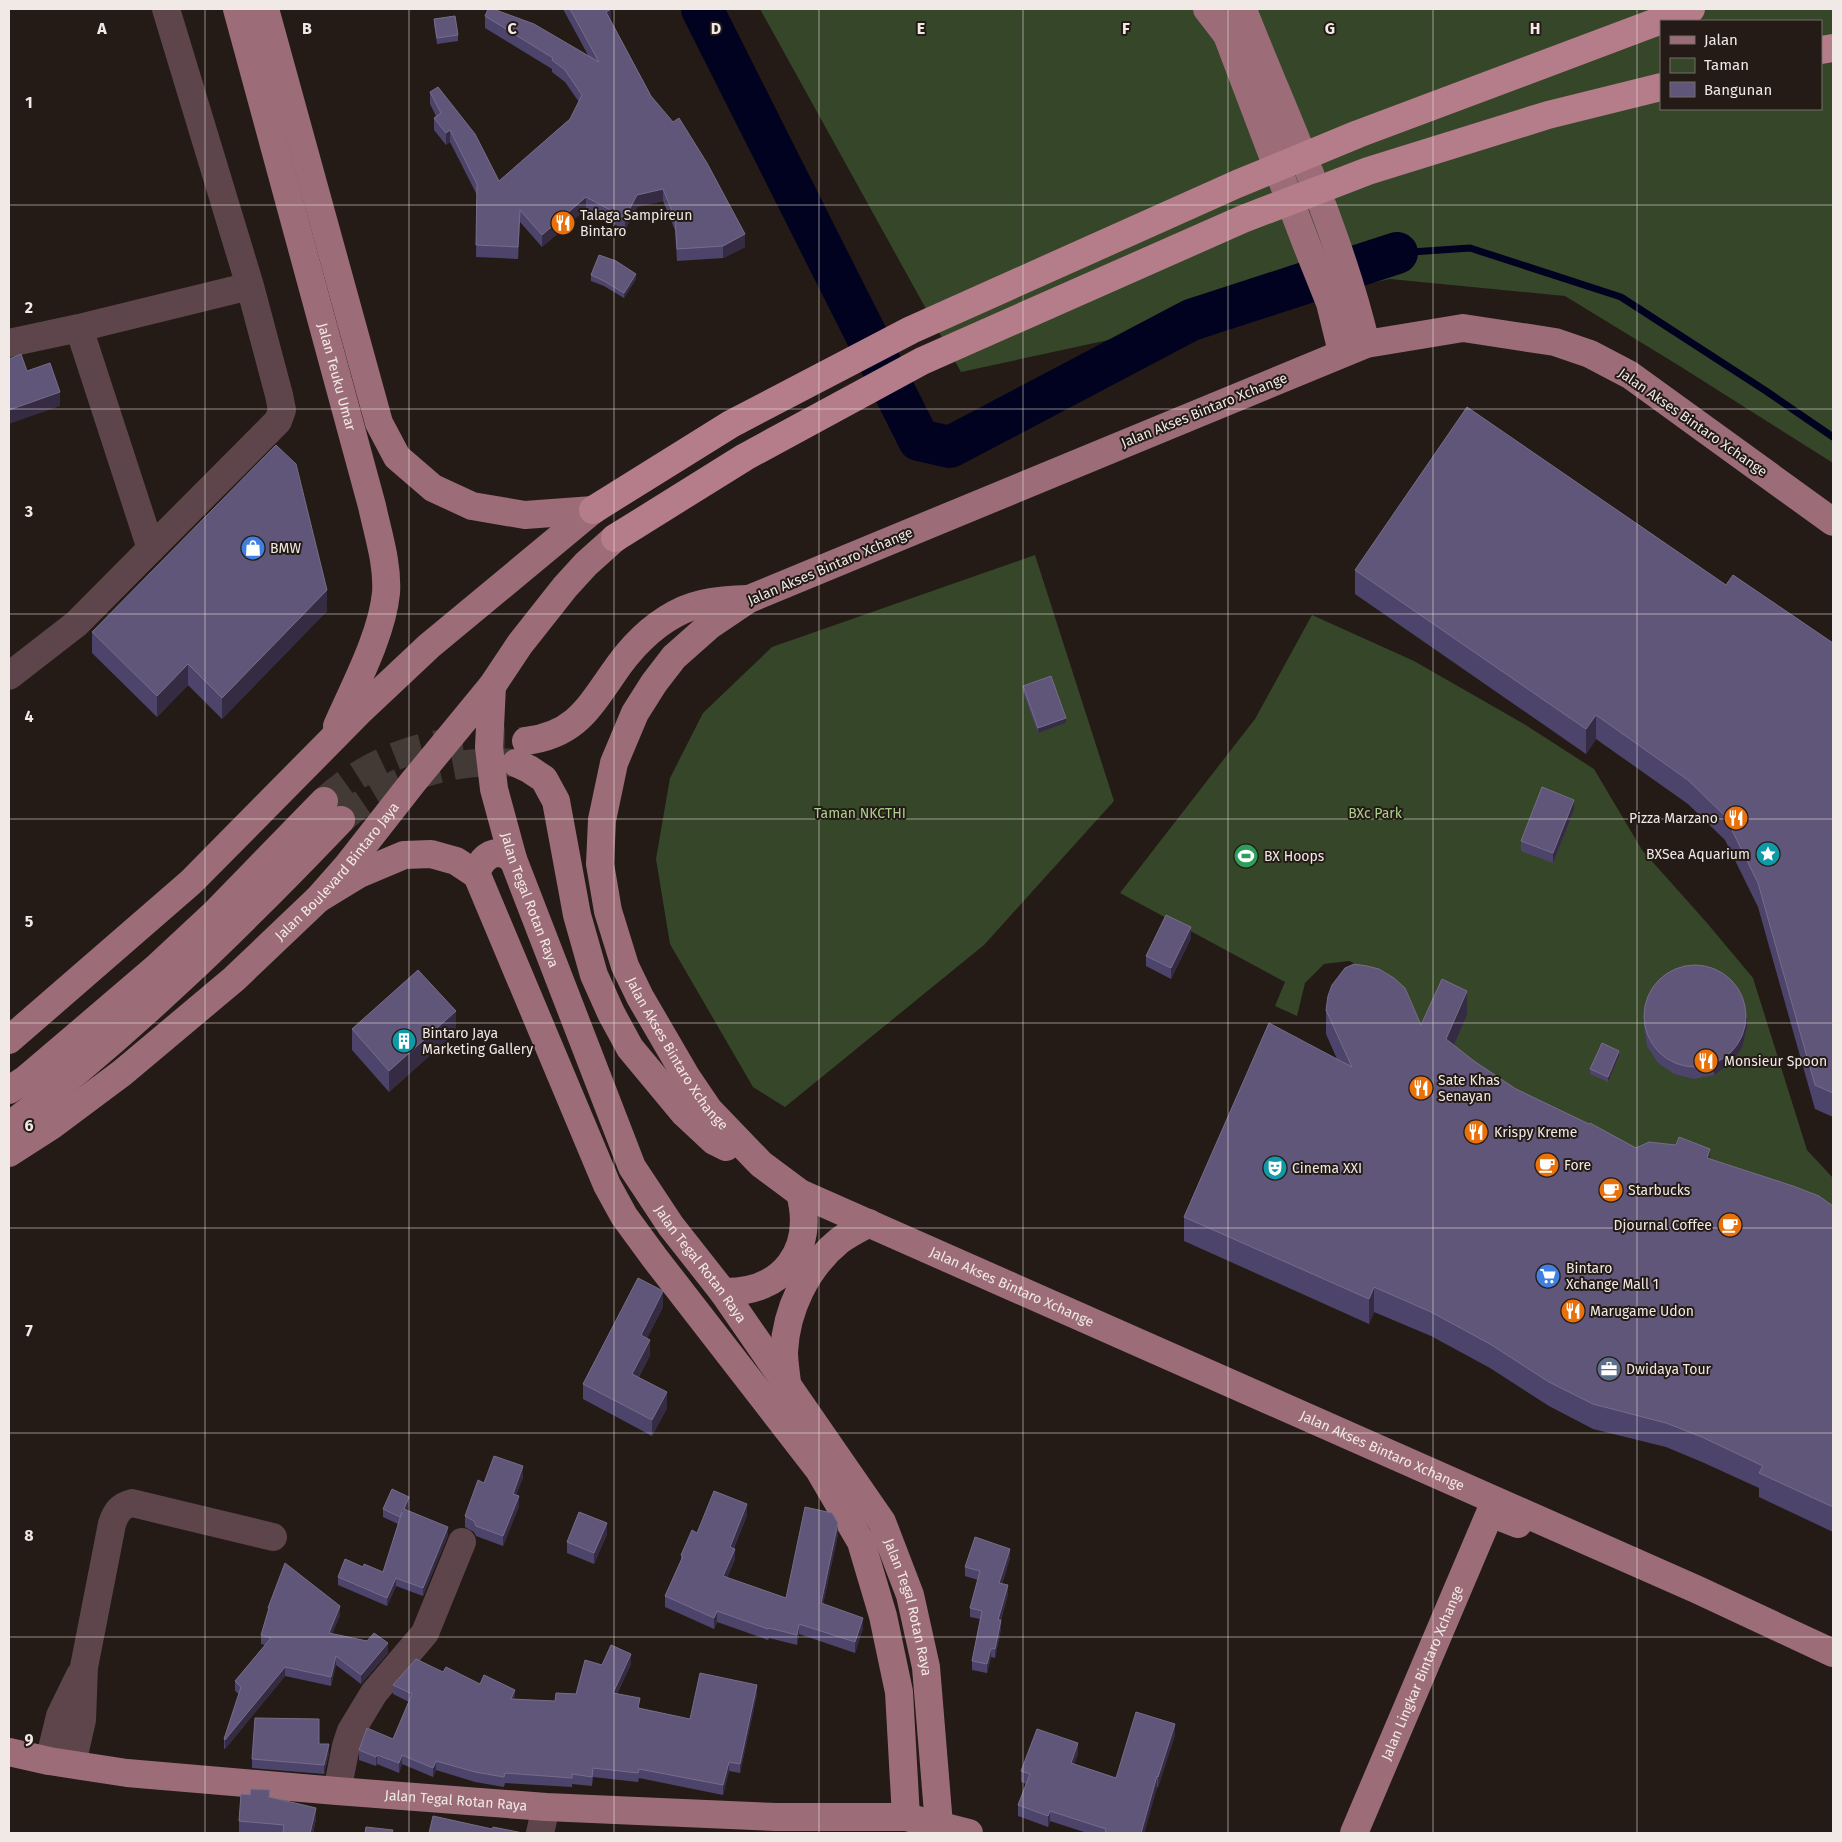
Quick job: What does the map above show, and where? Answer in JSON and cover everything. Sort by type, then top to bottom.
[{"type":"highway","points":[[1662,20],[1691,9]]},
{"type":"highway","points":[[593,510],[731,424],[911,330],[1237,184],[1358,134],[1660,21]]},
{"type":"highway","points":[[615,538],[745,457],[922,361],[1243,219],[1368,171],[1548,116],[1660,87]]},
{"type":"main road","name":"Jalan Teuku Umar","points":[[236,9],[369,496],[383,555],[386,592],[379,624],[330,741]]},
{"type":"main road","name":"Jalan Teuku Umar","points":[[265,9],[379,423],[397,457],[433,488],[472,506],[525,515],[593,510]]},
{"type":"main road","points":[[1206,9],[1227,35],[1306,243],[1341,296]]},
{"type":"main road","points":[[1240,9],[1245,15],[1332,231],[1341,296],[1354,348]]},
{"type":"main road","name":"Jalan Akses Bintaro Xchange","points":[[1833,522],[1630,375],[1590,354],[1555,342],[1463,328],[1354,348],[749,599],[710,626],[674,657],[654,683],[635,713],[614,763],[602,820],[600,864],[608,911],[625,966],[640,997],[686,1076],[709,1110],[761,1164],[800,1193],[1698,1590],[1833,1654]]},
{"type":"main road","points":[[9,1040],[191,882],[362,709],[429,646],[593,510]]},
{"type":"main road","name":"Jalan Boulevard Bintaro Jaya","points":[[9,1153],[51,1126],[129,1068],[234,979],[318,899],[348,865],[492,686],[520,644],[560,593],[586,564],[615,538]]},
{"type":"main road","points":[[749,599],[708,602],[675,614],[656,626],[624,658],[587,711],[576,722],[521,752],[530,769],[544,780],[556,801],[577,915],[586,951],[604,998],[630,1048],[684,1113],[714,1141],[761,1164]]},
{"type":"main road","name":"Jalan Tegal Rotan Raya","points":[[492,686],[489,747],[494,789],[513,859],[632,1167],[671,1226],[724,1292],[882,1522],[910,1595],[926,1667],[938,1825]]},
{"type":"main road","points":[[9,1090],[26,1079],[156,968],[215,913],[333,811],[237,927],[178,984],[9,1126]]},
{"type":"main road","points":[[318,899],[359,874],[404,855],[432,854],[456,861],[477,875],[479,865],[488,856],[497,853],[504,854],[513,859]]},
{"type":"main road","name":"Jalan Tegal Rotan Raya","points":[[477,875],[607,1185],[624,1216],[708,1328],[819,1470],[862,1542],[883,1616],[899,1692],[906,1817]]},
{"type":"main road","points":[[724,1292],[756,1289],[771,1282],[784,1271],[794,1258],[802,1243],[805,1226],[804,1209],[800,1193]]},
{"type":"main road","points":[[764,1398],[787,1384],[784,1353],[788,1322],[798,1293],[815,1266],[839,1241],[868,1223]]},
{"type":"main road","name":"Jalan Akses Bintaro Xchange","points":[[1490,1513],[1676,1592],[1698,1590]]},
{"type":"main road","name":"Jalan Lingkar Bintaro Xchange","points":[[1354,1833],[1490,1513]]},
{"type":"main road","name":"Jalan Tegal Rotan Raya","points":[[9,1752],[61,1763],[127,1773],[337,1791],[546,1807],[776,1817],[906,1817],[969,1833]]},
{"type":"street","points":[[9,676],[76,624],[278,421],[282,410],[250,286],[166,9]]},
{"type":"street","points":[[9,343],[79,328],[250,286]]},
{"type":"street","points":[[79,328],[151,549]]},
{"type":"street","points":[[61,1763],[82,1720],[84,1667],[116,1512],[124,1505],[132,1504],[273,1537]]},
{"type":"street","points":[[337,1791],[351,1731],[374,1693],[425,1633],[462,1542]]},
{"type":"street","points":[[540,1833],[546,1807]]},
{"type":"green space","points":[[760,9],[1833,9],[1833,463],[1565,296],[1390,279],[961,372]]},
{"type":"green space","name":"Taman NKCTHI","points":[[1035,555],[1114,801],[984,945],[785,1107],[753,1087],[670,944],[656,859],[670,778],[703,713],[772,647]]},
{"type":"green space","name":"BXc Park","points":[[1312,615],[1414,661],[1524,724],[1594,769],[1642,850],[1753,978],[1807,1150],[1833,1178],[1833,1231],[1676,1169],[1474,1085],[1370,970],[1349,961],[1324,964],[1305,983],[1297,1016],[1275,1006],[1285,982],[1120,893],[1255,719]]},
{"type":"building","points":[[488,9],[493,9],[534,24],[599,62],[570,9],[611,9],[606,12],[651,96],[673,122],[679,118],[707,163],[745,234],[723,246],[677,249],[675,218],[663,189],[637,195],[625,218],[586,197],[542,235],[520,210],[518,247],[476,245],[477,184],[450,130],[446,133],[434,118],[441,113],[430,92],[438,87],[475,134],[499,181],[570,119],[582,95],[565,70],[552,60],[553,58],[485,16]]},
{"type":"building","points":[[455,16],[458,35],[437,38],[434,19]]},
{"type":"building","points":[[599,255],[616,261],[636,274],[624,293],[591,275]]},
{"type":"building","points":[[21,354],[27,371],[50,363],[60,392],[9,410],[9,359]]},
{"type":"building","points":[[1467,407],[1726,585],[1733,575],[1833,643],[1833,1093],[1815,1085],[1758,883],[1725,816],[1688,780],[1596,715],[1586,729],[1355,570]]},
{"type":"building","name":"BMW","points":[[276,445],[296,464],[327,590],[222,698],[188,664],[157,696],[92,632]]},
{"type":"building","points":[[1051,676],[1066,718],[1038,728],[1023,686]]},
{"type":"building","points":[[1542,787],[1574,800],[1553,853],[1521,841]]},
{"type":"building","points":[[1166,915],[1191,927],[1171,968],[1146,956]]},
{"type":"building","name":"Bintaro Xchange Mall 1","points":[[1354,964],[1379,969],[1394,978],[1405,988],[1421,1025],[1442,979],[1467,991],[1446,1039],[1474,1061],[1516,1089],[1590,1123],[1636,1148],[1649,1142],[1676,1145],[1679,1137],[1710,1149],[1707,1158],[1793,1186],[1819,1196],[1833,1206],[1833,1507],[1759,1473],[1763,1466],[1702,1437],[1666,1423],[1593,1404],[1549,1382],[1490,1344],[1431,1312],[1374,1287],[1369,1299],[1184,1217],[1269,1023],[1352,1067],[1326,1010],[1332,985],[1345,968]]},
{"type":"building","points":[[1695,965],[1714,969],[1731,980],[1742,997],[1746,1016],[1742,1035],[1731,1052],[1714,1063],[1695,1067],[1676,1063],[1659,1052],[1648,1035],[1644,1016],[1648,997],[1659,980],[1676,969]]},
{"type":"building","name":"Bintaro Jaya Marketing Gallery","points":[[418,970],[456,1011],[389,1071],[352,1029]]},
{"type":"building","points":[[1602,1043],[1619,1051],[1608,1077],[1590,1069]]},
{"type":"building","points":[[638,1278],[663,1291],[641,1335],[650,1340],[632,1374],[667,1392],[652,1420],[583,1384]]},
{"type":"building","points":[[494,1456],[523,1466],[513,1494],[519,1496],[503,1536],[476,1526],[474,1521],[465,1516],[478,1480],[484,1483]]},
{"type":"building","points":[[392,1489],[409,1497],[404,1509],[448,1527],[423,1588],[396,1578],[387,1598],[338,1577],[345,1559],[363,1567],[364,1564],[383,1572],[402,1512],[400,1517],[383,1509]]},
{"type":"building","points":[[714,1491],[747,1504],[730,1547],[735,1549],[723,1576],[786,1598],[805,1507],[832,1513],[838,1523],[821,1603],[863,1618],[855,1642],[799,1624],[797,1635],[768,1629],[717,1611],[714,1618],[665,1596],[683,1556],[681,1555],[692,1530],[697,1533]]},
{"type":"building","points":[[579,1512],[607,1523],[594,1553],[567,1542]]},
{"type":"building","points":[[975,1537],[1010,1549],[999,1583],[1008,1585],[998,1620],[1001,1620],[995,1649],[991,1648],[987,1664],[972,1661],[982,1611],[970,1608],[980,1571],[965,1567]]},
{"type":"building","points":[[285,1563],[340,1606],[329,1633],[367,1641],[374,1633],[388,1643],[361,1675],[336,1656],[331,1677],[285,1667],[225,1740],[241,1687],[235,1681],[271,1638],[261,1635],[268,1608]]},
{"type":"building","points":[[611,1645],[631,1654],[613,1693],[640,1698],[638,1708],[690,1719],[700,1673],[757,1685],[740,1764],[729,1762],[723,1785],[639,1769],[638,1773],[593,1768],[592,1777],[572,1774],[572,1778],[505,1773],[504,1777],[475,1772],[436,1761],[433,1768],[402,1755],[399,1763],[359,1750],[367,1728],[393,1739],[412,1694],[393,1685],[416,1659],[443,1672],[446,1667],[480,1684],[484,1675],[515,1690],[511,1699],[555,1701],[556,1693],[576,1694],[585,1660],[602,1665]]},
{"type":"building","points":[[1136,1712],[1175,1724],[1157,1776],[1141,1833],[1105,1833],[1106,1829],[1050,1811],[1048,1816],[1018,1805],[1030,1774],[1021,1771],[1037,1729],[1078,1743],[1071,1763],[1116,1778]]},
{"type":"building","points":[[255,1718],[319,1719],[319,1744],[329,1744],[324,1765],[252,1759]]},
{"type":"building","points":[[251,1789],[270,1790],[269,1797],[316,1808],[310,1833],[283,1833],[284,1825],[239,1821],[241,1794],[250,1795]]},
{"type":"building","points":[[433,1816],[492,1829],[493,1827],[523,1833],[429,1833]]},
{"type":"building","points":[[366,1827],[393,1830],[392,1833],[365,1833]]},
{"type":"waterway","points":[[702,9],[919,440],[950,447],[1191,320],[1397,253]]},
{"type":"waterway","points":[[1397,253],[1470,248],[1621,297],[1833,437]]},
{"type":"tunnel","points":[[324,801],[339,788],[371,767],[407,752],[445,743],[464,741],[526,741]]},
{"type":"tunnel","points":[[341,820],[379,793],[400,782],[422,774],[468,764],[515,763]]},
{"type":"place","name":"Talaga Sampireun Bintaro","points":[[563,223]]},
{"type":"place","name":"BMW","points":[[253,548]]},
{"type":"place","name":"Pizza Marzano","points":[[1736,818]]},
{"type":"place","name":"BXSea Aquarium","points":[[1768,854]]},
{"type":"place","name":"BX Hoops","points":[[1246,856]]},
{"type":"place","name":"Bintaro Jaya Marketing Gallery","points":[[404,1041]]},
{"type":"place","name":"Monsieur Spoon","points":[[1706,1061]]},
{"type":"place","name":"Sate Khas Senayan","points":[[1421,1088]]},
{"type":"place","name":"Krispy Kreme","points":[[1476,1132]]},
{"type":"place","name":"Fore","points":[[1547,1165]]},
{"type":"place","name":"Cinema XXI","points":[[1275,1168]]},
{"type":"place","name":"Starbucks","points":[[1611,1190]]},
{"type":"place","name":"Djournal Coffee","points":[[1730,1225]]},
{"type":"place","name":"Bintaro Xchange Mall 1","points":[[1548,1276]]},
{"type":"place","name":"Marugame Udon","points":[[1573,1311]]},
{"type":"place","name":"Dwidaya Tour","points":[[1609,1369]]}]
